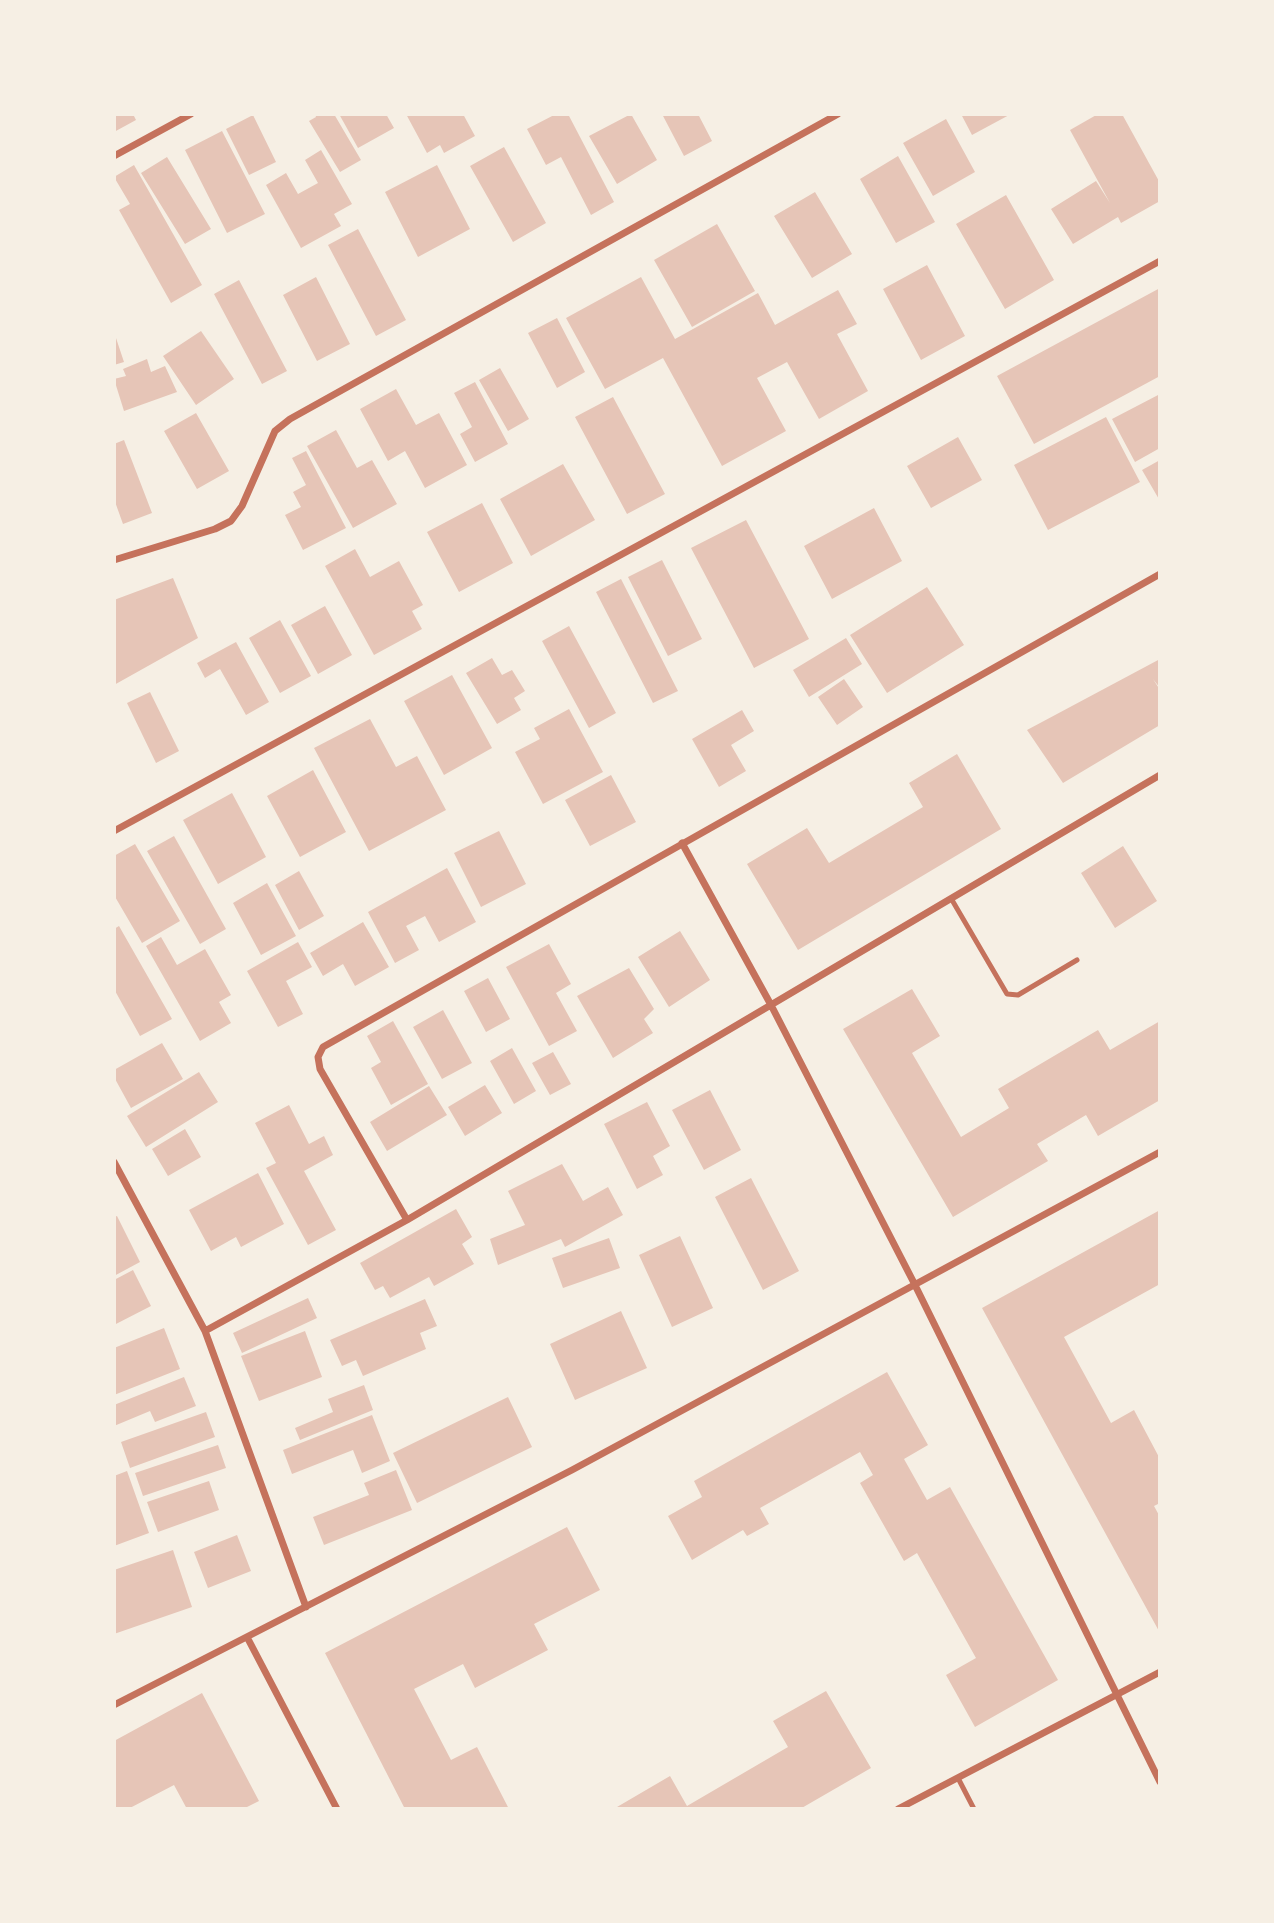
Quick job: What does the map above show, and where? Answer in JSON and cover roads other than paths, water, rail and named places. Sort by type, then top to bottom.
[{"type":"street","points":[[114,156],[191,114]]},
{"type":"street","points":[[114,560],[215,529],[231,521],[242,506],[275,431],[290,419],[838,114]]},
{"type":"street","points":[[114,831],[1160,261]]},
{"type":"street","points":[[407,1220],[320,1069],[318,1057],[323,1047],[1160,574]]},
{"type":"street","points":[[205,1331],[407,1220],[1160,775]]},
{"type":"street","points":[[682,843],[771,1005],[915,1283],[1160,1782]]},
{"type":"street","points":[[114,1705],[572,1470],[1160,1152]]},
{"type":"street","points":[[114,1162],[205,1331],[306,1607]]},
{"type":"street","points":[[247,1637],[337,1809]]},
{"type":"street","points":[[898,1809],[1160,1672]]},
{"type":"lane","points":[[952,900],[1007,994],[1018,995],[1077,960]]},
{"type":"lane","points":[[958,1777],[974,1809]]}]
